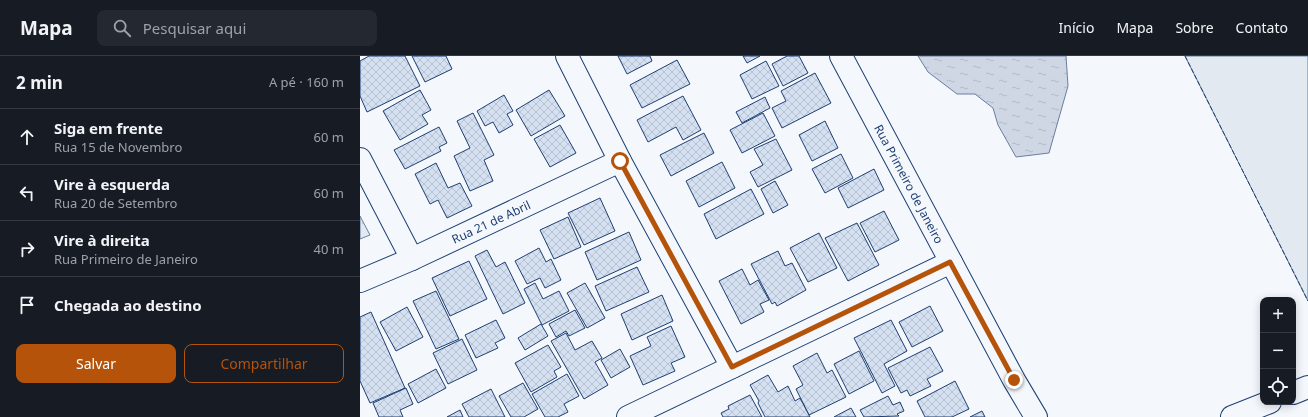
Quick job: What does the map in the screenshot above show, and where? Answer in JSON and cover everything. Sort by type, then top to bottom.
[{"type":"street","points":[[567,56],[620,161],[732,367]]},
{"type":"street","name":"Rua Primeiro de Janeiro","points":[[841,56],[950,262],[1014,380],[1036,417]]},
{"type":"street","points":[[360,159],[412,259]]},
{"type":"street","name":"Rua 21 de Abril","points":[[360,281],[412,259],[620,161]]},
{"type":"street","points":[[628,417],[950,262]]},
{"type":"street","points":[[1296,392],[1308,387]]},
{"type":"street","points":[[1232,417],[1262,405]]},
{"type":"green space","points":[[1185,56],[1308,56],[1308,301]]},
{"type":"green space","points":[[360,216],[370,235],[360,239]]},
{"type":"water","points":[[918,56],[1066,56],[1068,86],[1049,153],[1016,157],[998,125],[993,108],[975,94],[957,94],[928,72]]},
{"type":"building","points":[[369,56],[405,56],[420,86],[367,112],[360,96],[360,61]]},
{"type":"building","points":[[412,56],[446,56],[452,69],[425,82]]},
{"type":"building","points":[[618,56],[650,56],[652,61],[627,74]]},
{"type":"building","points":[[743,56],[760,56],[747,63]]},
{"type":"building","points":[[787,56],[799,56],[808,73],[783,86],[772,64]]},
{"type":"building","points":[[677,60],[690,84],[642,108],[630,85]]},
{"type":"building","points":[[766,61],[779,86],[752,99],[740,75]]},
{"type":"building","points":[[815,73],[831,103],[782,128],[772,108],[786,101],[781,91]]},
{"type":"building","points":[[420,90],[431,110],[422,115],[428,124],[400,140],[383,111]]},
{"type":"building","points":[[549,90],[565,116],[531,136],[516,110]]},
{"type":"building","points":[[504,95],[513,111],[507,114],[513,125],[499,133],[493,122],[485,126],[477,111]]},
{"type":"building","points":[[683,96],[701,130],[683,140],[676,127],[648,142],[637,120]]},
{"type":"building","points":[[765,97],[770,108],[742,123],[736,112]]},
{"type":"building","points":[[473,113],[494,155],[484,160],[493,181],[470,191],[454,156],[470,148],[457,121]]},
{"type":"building","points":[[763,113],[775,136],[742,153],[730,130]]},
{"type":"building","points":[[825,121],[838,148],[812,161],[799,135]]},
{"type":"building","points":[[560,125],[576,153],[550,167],[534,139]]},
{"type":"building","points":[[439,127],[447,143],[439,147],[441,151],[405,169],[394,150]]},
{"type":"building","points":[[704,133],[714,153],[671,176],[660,155]]},
{"type":"building","points":[[776,139],[792,170],[758,187],[750,172],[763,165],[754,149]]},
{"type":"building","points":[[841,154],[853,178],[825,193],[812,169]]},
{"type":"building","points":[[722,162],[735,188],[699,207],[686,181]]},
{"type":"building","points":[[436,163],[448,188],[460,183],[472,206],[447,218],[438,200],[430,204],[415,174]]},
{"type":"building","points":[[874,169],[884,190],[848,208],[838,188]]},
{"type":"building","points":[[775,181],[788,205],[773,213],[761,189]]},
{"type":"building","points":[[751,189],[764,214],[716,239],[704,214]]},
{"type":"building","points":[[600,198],[615,231],[584,245],[568,213]]},
{"type":"building","points":[[884,211],[899,240],[875,252],[860,223]]},
{"type":"building","points":[[568,217],[581,247],[554,259],[540,230]]},
{"type":"building","points":[[857,223],[879,265],[848,281],[825,238]]},
{"type":"building","points":[[629,232],[641,260],[597,280],[585,252]]},
{"type":"building","points":[[819,233],[837,268],[808,282],[790,248]]},
{"type":"building","points":[[539,248],[546,262],[551,259],[561,280],[545,288],[540,278],[527,284],[515,261]]},
{"type":"building","points":[[487,250],[496,267],[505,262],[525,303],[503,314],[475,256]]},
{"type":"building","points":[[778,251],[785,266],[792,263],[806,290],[777,306],[775,302],[772,304],[751,264]]},
{"type":"building","points":[[469,261],[487,299],[450,316],[432,278]]},
{"type":"building","points":[[637,267],[649,292],[606,311],[595,286]]},
{"type":"building","points":[[742,269],[750,285],[758,280],[769,300],[760,304],[764,312],[741,324],[719,281]]},
{"type":"building","points":[[535,283],[543,299],[559,291],[569,311],[542,325],[524,289]]},
{"type":"building","points":[[585,283],[605,318],[587,328],[567,293]]},
{"type":"building","points":[[436,291],[459,339],[436,349],[413,301]]},
{"type":"building","points":[[662,295],[673,321],[632,340],[621,314]]},
{"type":"building","points":[[930,306],[943,331],[912,347],[899,322]]},
{"type":"building","points":[[407,307],[423,337],[396,351],[380,322]]},
{"type":"building","points":[[575,310],[585,328],[569,336],[566,331],[556,337],[549,324]]},
{"type":"building","points":[[371,312],[405,388],[370,403],[360,381],[360,317]]},
{"type":"building","points":[[496,320],[505,338],[495,343],[498,348],[476,358],[465,335]]},
{"type":"building","points":[[891,320],[907,351],[884,364],[895,386],[882,393],[854,338]]},
{"type":"building","points":[[541,324],[548,336],[525,350],[518,338]]},
{"type":"building","points":[[671,326],[685,357],[671,363],[675,371],[643,385],[630,356],[651,346],[647,337]]},
{"type":"building","points":[[566,333],[575,350],[592,341],[602,358],[595,362],[608,385],[584,399],[551,341]]},
{"type":"building","points":[[462,339],[477,370],[448,384],[433,353]]},
{"type":"building","points":[[548,345],[561,367],[554,371],[557,377],[531,392],[515,363]]},
{"type":"building","points":[[930,347],[943,371],[927,379],[931,386],[910,396],[907,390],[901,393],[888,368]]},
{"type":"building","points":[[620,349],[630,367],[611,378],[601,360]]},
{"type":"building","points":[[859,351],[874,381],[849,394],[834,364]]},
{"type":"building","points":[[817,353],[827,373],[832,370],[846,397],[809,415],[796,389],[803,385],[793,366]]},
{"type":"building","points":[[436,369],[446,388],[418,403],[408,384]]},
{"type":"building","points":[[567,374],[579,396],[564,404],[568,412],[558,417],[545,417],[532,394]]},
{"type":"building","points":[[768,375],[778,392],[788,386],[795,401],[800,398],[810,417],[765,417],[758,403],[759,401],[750,385]]},
{"type":"building","points":[[955,381],[969,409],[952,417],[925,417],[917,401]]},
{"type":"building","points":[[523,383],[538,409],[524,417],[511,417],[499,396]]},
{"type":"building","points":[[406,388],[413,404],[400,410],[403,417],[379,417],[373,403]]},
{"type":"building","points":[[491,389],[505,417],[469,417],[462,404]]},
{"type":"building","points":[[750,395],[762,417],[723,417],[721,413],[729,409],[728,406]]},
{"type":"building","points":[[888,396],[893,405],[900,402],[904,411],[897,414],[899,416],[864,417],[860,410]]},
{"type":"building","points":[[851,408],[856,417],[834,417]]},
{"type":"building","points":[[460,410],[463,417],[447,417]]},
{"type":"building","points":[[982,411],[985,417],[970,417]]},
{"type":"fence","points":[[1185,56],[1308,301]]},
{"type":"route","points":[[620,161],[732,367],[950,262],[1014,380]]}]
